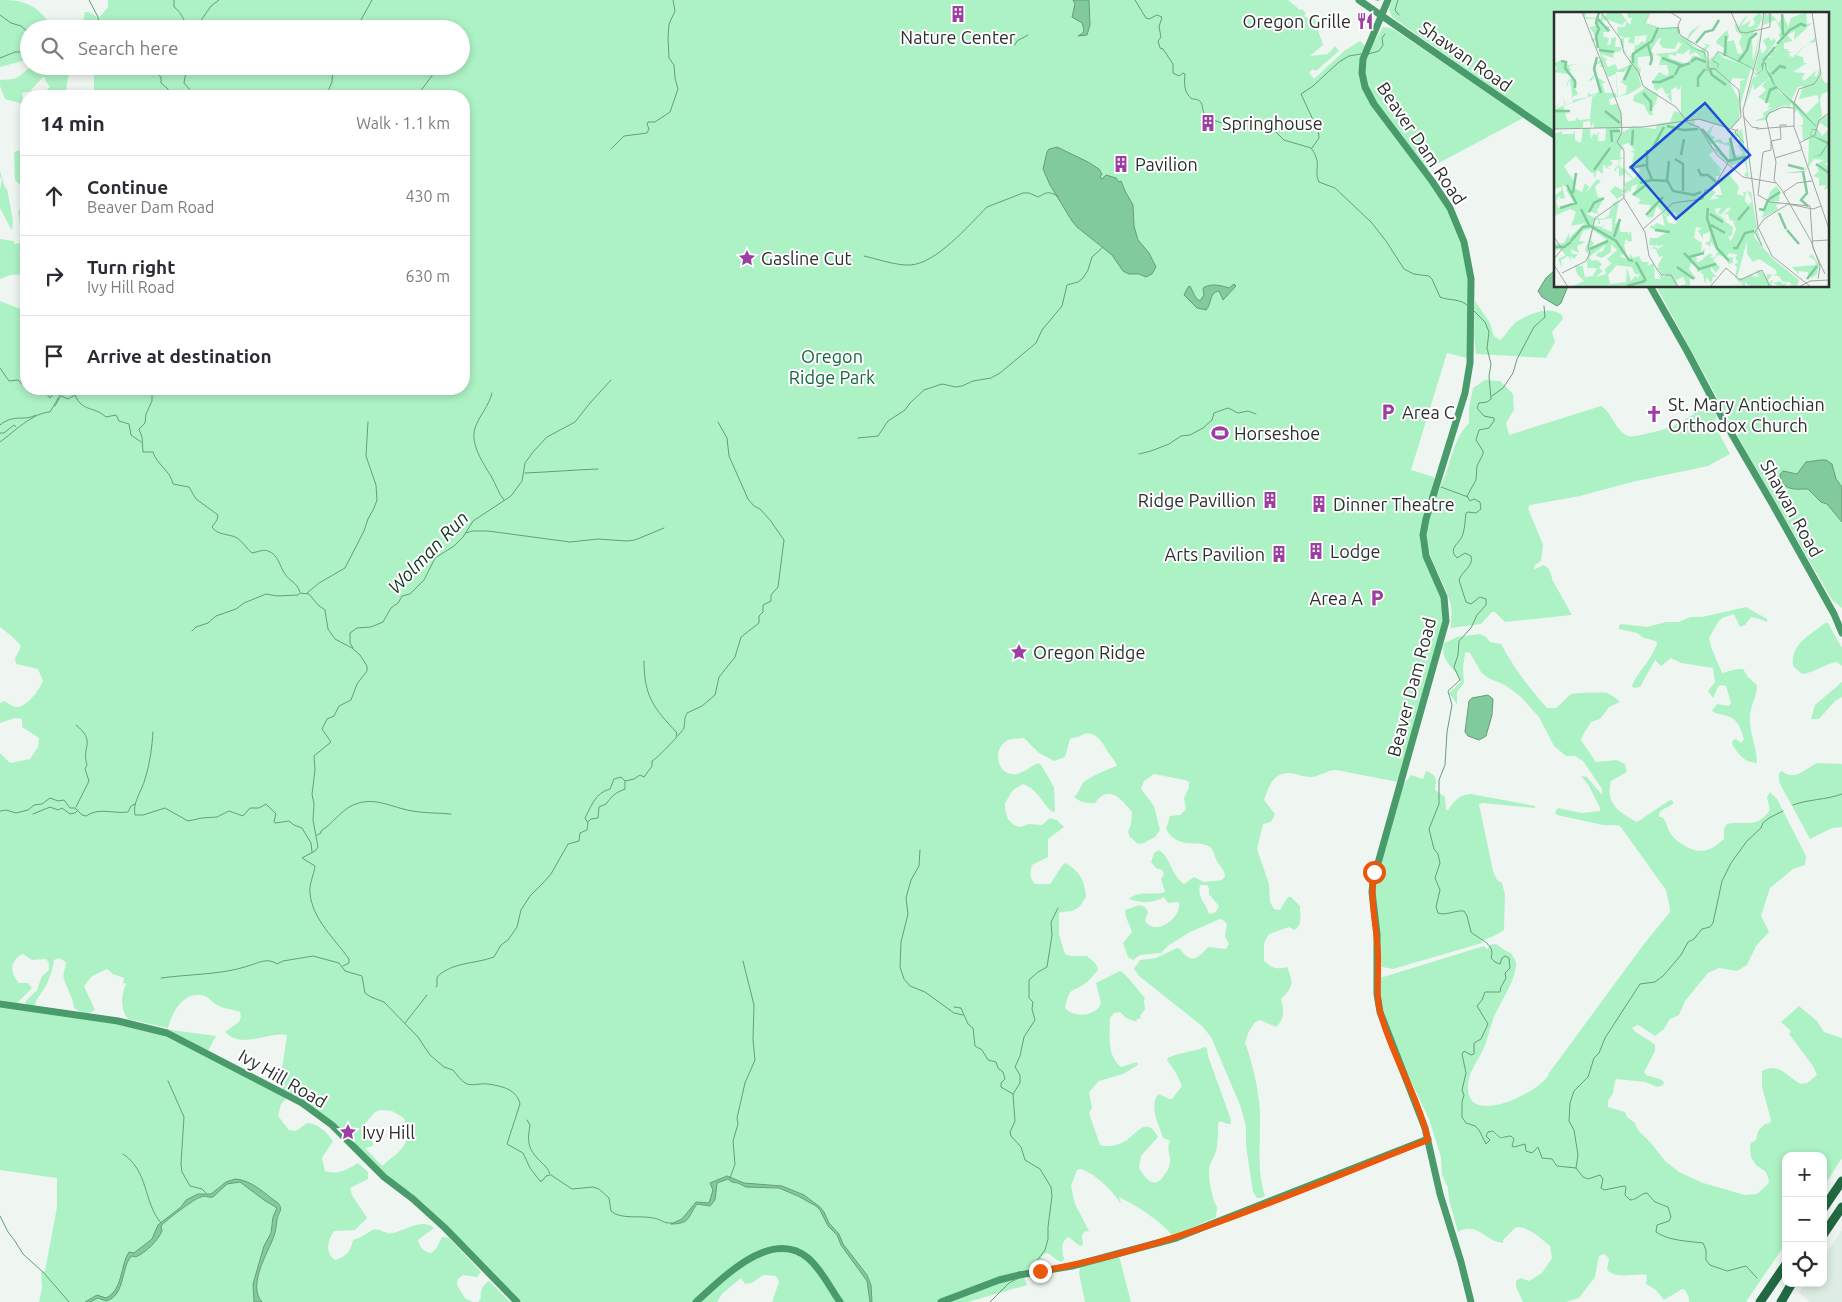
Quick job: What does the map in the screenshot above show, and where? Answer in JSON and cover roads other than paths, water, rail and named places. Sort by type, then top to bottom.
[{"type":"highway","points":[[1827,1202],[1842,1181]]},
{"type":"highway","points":[[1827,1229],[1842,1207]]},
{"type":"highway","points":[[1827,1236],[1842,1215]]},
{"type":"highway","points":[[1760,1302],[1782,1270]]},
{"type":"highway","points":[[1780,1302],[1790,1287]]},
{"type":"street","name":"Shawan Road","points":[[1359,0],[1554,135]]},
{"type":"street","name":"Beaver Dam Road","points":[[1388,0],[1365,54],[1362,73],[1368,93],[1442,196],[1458,224],[1471,279],[1471,313],[1470,362],[1465,393],[1426,519],[1423,535],[1426,556],[1446,605],[1446,621],[1417,728],[1374,872],[1372,892],[1377,934],[1377,994],[1380,1013],[1421,1114],[1438,1186],[1464,1271],[1471,1302]]},
{"type":"street","name":"Shawan Road","points":[[1651,288],[1834,614],[1842,633]]},
{"type":"street","name":"Shawan Road","points":[[1834,614],[1842,625]]},
{"type":"street","name":"Ivy Hill Road","points":[[0,1004],[118,1021],[167,1033],[302,1103],[332,1125],[384,1176],[445,1228],[517,1302]]},
{"type":"street","points":[[941,1302],[999,1280],[1072,1266],[1176,1238],[1428,1140]]},
{"type":"street","points":[[696,1302],[730,1273],[757,1254],[785,1249],[799,1253],[812,1262],[840,1302]]},
{"type":"waterway","points":[[89,0],[98,20]]},
{"type":"waterway","points":[[174,0],[174,7],[184,20]]},
{"type":"waterway","points":[[201,20],[211,6],[219,0]]},
{"type":"waterway","points":[[361,20],[372,0]]},
{"type":"waterway","points":[[611,149],[624,136],[647,133],[649,129],[648,122],[655,122],[670,112],[678,89],[674,65],[669,58],[669,24],[675,11],[673,0]]},
{"type":"waterway","points":[[1135,0],[1146,18],[1149,19],[1157,15],[1162,17],[1159,27],[1161,37],[1158,41],[1160,48],[1163,49],[1173,64],[1173,73],[1179,76],[1183,73],[1185,74],[1187,94],[1192,99],[1200,101],[1207,118],[1231,126],[1260,120],[1269,125],[1284,140],[1311,148],[1316,158],[1319,182],[1335,188],[1371,222],[1404,269],[1414,274],[1429,276],[1440,297],[1462,302],[1468,306]]},
{"type":"waterway","points":[[1398,0],[1395,10],[1399,15]]},
{"type":"waterway","points":[[0,15],[11,23],[20,26]]},
{"type":"waterway","points":[[1368,54],[1379,51],[1383,45],[1382,38],[1385,34]]},
{"type":"waterway","points":[[1015,45],[1017,41],[1028,35]]},
{"type":"waterway","points":[[0,58],[20,52]]},
{"type":"waterway","points":[[1312,148],[1319,138],[1318,127],[1301,94],[1313,86],[1339,62],[1349,56],[1361,54]]},
{"type":"waterway","points":[[158,75],[161,77],[161,83],[168,90]]},
{"type":"waterway","points":[[186,75],[184,83],[190,90]]},
{"type":"waterway","points":[[329,90],[332,75]]},
{"type":"waterway","points":[[421,90],[432,75]]},
{"type":"waterway","points":[[864,256],[900,264],[920,263],[952,242],[987,207],[1023,193],[1029,193],[1038,197],[1048,193],[1058,196]]},
{"type":"waterway","points":[[858,438],[878,436],[888,421],[905,410],[924,390],[942,384],[956,387],[962,386],[973,381],[991,378],[1000,373],[1036,343],[1042,330],[1062,306],[1067,285],[1078,282],[1083,278],[1092,257],[1103,247]]},
{"type":"waterway","points":[[1492,396],[1503,388],[1513,373],[1517,359],[1534,327],[1545,317],[1544,306]]},
{"type":"waterway","points":[[1473,310],[1485,322],[1489,332],[1487,348],[1491,364],[1489,376],[1491,399],[1487,402],[1479,403],[1477,408],[1484,416],[1494,418],[1494,421],[1489,428],[1479,430],[1476,440],[1483,454],[1477,466],[1476,480],[1467,496],[1470,501],[1474,499],[1480,502],[1481,509],[1476,513],[1466,513],[1463,534],[1453,551],[1457,558],[1465,553],[1471,556],[1471,563],[1459,580],[1466,602],[1471,604],[1480,597],[1486,599],[1486,605],[1477,615],[1471,628],[1459,641],[1458,655],[1454,667],[1460,680],[1448,691],[1452,705],[1447,732],[1445,765],[1439,780],[1439,804],[1429,829],[1440,863],[1435,878],[1440,890],[1436,907],[1438,913],[1464,911],[1471,932],[1491,949],[1491,958],[1500,964],[1502,958],[1505,956],[1509,958],[1510,968],[1505,973],[1506,978],[1500,992],[1485,992],[1477,1006],[1488,1024],[1481,1039],[1474,1043],[1474,1054],[1471,1055],[1464,1051],[1462,1054],[1466,1073],[1462,1090],[1464,1095],[1462,1117],[1466,1123],[1475,1126],[1479,1130],[1486,1144],[1490,1140],[1486,1136],[1488,1132],[1493,1131],[1501,1138],[1511,1136],[1514,1139],[1512,1146],[1525,1144],[1526,1151],[1532,1153],[1538,1147],[1542,1158],[1552,1159],[1557,1166],[1576,1168],[1583,1177],[1588,1179],[1600,1175],[1603,1179],[1601,1188],[1604,1190],[1624,1186],[1626,1187],[1625,1195],[1630,1200],[1647,1193],[1655,1202],[1668,1207],[1671,1217],[1669,1221],[1657,1225],[1656,1232],[1673,1239],[1703,1243],[1706,1250],[1706,1260],[1710,1265],[1727,1271],[1746,1266],[1757,1278]]},
{"type":"waterway","points":[[0,368],[9,381],[18,380],[20,382]]},
{"type":"waterway","name":"Wolman Run","points":[[353,648],[350,643],[350,633],[357,628],[371,627],[383,622],[391,608],[398,603],[402,596],[410,594],[424,580],[435,558],[454,546],[463,537],[473,521],[511,496],[522,481],[525,463],[547,437],[575,422],[611,380]]},
{"type":"waterway","points":[[492,393],[475,428],[474,440],[481,459],[504,500]]},
{"type":"waterway","points":[[48,395],[50,398],[52,395]]},
{"type":"waterway","points":[[59,395],[68,399],[75,395]]},
{"type":"waterway","points":[[75,395],[85,407],[97,411],[106,417],[116,415],[119,421],[129,424],[131,435],[141,442]]},
{"type":"waterway","points":[[152,395],[145,423],[139,429],[142,437],[143,452],[153,452],[173,484],[189,487],[196,499],[218,515],[212,527],[214,530],[237,538],[252,553],[265,550],[271,553],[300,592]]},
{"type":"waterway","points":[[0,442],[30,419],[50,412],[59,397]]},
{"type":"waterway","points":[[55,406],[60,397]]},
{"type":"waterway","points":[[1139,454],[1169,444],[1181,436],[1190,435],[1203,428],[1212,420],[1214,413],[1228,408],[1238,413],[1248,411],[1256,414]]},
{"type":"waterway","points":[[0,425],[10,419],[27,418],[36,415]]},
{"type":"waterway","points":[[307,593],[319,583],[345,568],[377,500],[376,485],[366,456],[368,422]]},
{"type":"waterway","points":[[625,781],[640,775],[644,777],[652,766],[652,761],[670,745],[684,728],[687,713],[702,706],[715,695],[719,677],[735,657],[741,637],[759,623],[759,616],[763,612],[763,605],[771,601],[771,595],[778,587],[784,540],[770,520],[748,499],[729,456],[727,438],[718,422]]},
{"type":"waterway","points":[[0,433],[4,433],[14,425],[16,427]]},
{"type":"waterway","points":[[525,473],[598,469]]},
{"type":"waterway","points":[[1441,487],[1468,497]]},
{"type":"waterway","points":[[466,533],[488,531],[570,542],[598,539],[627,541],[635,540],[664,528]]},
{"type":"waterway","points":[[192,631],[196,627],[208,623],[216,616],[236,609],[244,603],[266,594],[277,596],[298,595],[300,593],[309,594],[325,610],[328,629],[335,639],[352,648],[360,655],[367,666],[367,671],[357,684],[351,700],[339,706],[334,716],[327,719],[322,729],[331,742],[314,756],[313,820],[318,847],[315,851],[302,858],[315,866],[310,889],[312,902],[325,928],[349,959],[349,963],[343,966]]},
{"type":"waterway","points":[[644,661],[648,693],[656,709],[677,733],[676,736]]},
{"type":"waterway","points":[[76,725],[86,736],[87,740],[87,765],[85,769],[89,781],[76,807]]},
{"type":"waterway","points":[[153,732],[148,767],[144,784],[136,802],[135,815],[143,815],[165,808],[188,821],[217,817],[229,811],[243,816],[250,808],[259,808],[266,804],[276,814],[275,823],[289,821],[302,828],[311,843],[312,852]]},
{"type":"waterway","points":[[436,987],[437,977],[443,972],[464,964],[494,957],[501,945],[508,940],[517,927],[521,910],[530,896],[551,874],[568,844],[579,841],[580,833],[587,830],[588,823],[585,818],[594,800],[601,793],[610,789],[614,779],[621,777],[625,781]]},
{"type":"waterway","points":[[588,822],[591,819],[598,818],[599,807],[606,804],[614,795],[625,789],[625,782]]},
{"type":"waterway","points":[[1793,805],[1842,794]]},
{"type":"waterway","points":[[0,811],[6,810],[16,813],[28,810],[34,805],[42,804],[50,798],[58,801],[64,800],[70,808],[75,808],[82,815],[86,816],[101,811],[128,812],[131,806],[135,804]]},
{"type":"waterway","points":[[317,835],[347,809],[359,803],[374,802],[412,811],[451,814]]},
{"type":"waterway","points":[[33,814],[50,807],[58,810],[62,808],[70,814],[78,810]]},
{"type":"waterway","points":[[1576,1168],[1578,1155],[1574,1130],[1569,1121],[1570,1103],[1574,1091],[1588,1077],[1594,1058],[1599,1053],[1605,1038],[1640,984],[1655,982],[1663,976],[1681,955],[1688,942],[1694,939],[1702,929],[1710,927],[1713,923],[1722,881],[1731,863],[1747,841],[1761,828],[1763,823],[1783,811]]},
{"type":"waterway","points":[[920,850],[919,866],[911,880],[906,898],[908,914],[901,942],[900,967],[904,979],[910,986],[925,992],[954,1013],[963,1015]]},
{"type":"waterway","points":[[1031,1269],[1045,1250],[1048,1239],[1052,1196],[1051,1187],[1040,1169],[1025,1160],[1021,1147],[1011,1136],[1010,1132],[1015,1121],[1013,1094],[1020,1083],[1020,1075],[1015,1067],[1020,1056],[1024,1037],[1035,1020],[1032,1009],[1033,1002],[1029,998],[1029,980],[1047,967],[1052,935],[1051,922],[1058,908]]},
{"type":"waterway","points":[[161,978],[227,971],[267,961],[277,964],[283,961],[313,956],[339,963],[345,971],[362,976],[365,993],[384,1002],[418,1037],[430,1055],[444,1067],[453,1070],[465,1083],[470,1085],[485,1084],[498,1086],[508,1089],[516,1095],[520,1104],[507,1144],[523,1153],[530,1168],[540,1181],[550,1175]]},
{"type":"waterway","points":[[730,1178],[735,1164],[733,1141],[738,1124],[737,1118],[745,1083],[755,1060],[753,1040],[754,1005],[743,961]]},
{"type":"waterway","points":[[405,1023],[427,995]]},
{"type":"waterway","points":[[954,1007],[961,1008],[968,1024],[973,1028],[975,1046],[982,1050],[988,1060],[996,1062],[998,1068],[1003,1072],[1005,1079],[1001,1083],[1001,1087],[1013,1094]]},
{"type":"waterway","points":[[168,1081],[184,1117],[182,1172],[190,1186],[202,1189],[206,1193]]},
{"type":"waterway","points":[[527,1120],[530,1125],[529,1141],[531,1149],[550,1174]]},
{"type":"waterway","points":[[123,1154],[131,1161],[142,1178],[151,1206],[161,1223]]},
{"type":"waterway","points":[[551,1175],[572,1189],[593,1187],[599,1189],[609,1198],[611,1211],[615,1214],[648,1217],[672,1223]]},
{"type":"waterway","points":[[0,1216],[23,1254],[44,1273],[69,1302]]},
{"type":"waterway","points":[[990,1302],[1009,1283],[1019,1278]]},
{"type":"place","name":"Nature Center","points":[[958,14]]},
{"type":"place","name":"Oregon Grille","points":[[1365,21]]},
{"type":"place","name":"Springhouse","points":[[1208,123]]},
{"type":"place","name":"Pavilion","points":[[1121,164]]},
{"type":"place","name":"Gasline Cut","points":[[747,258]]},
{"type":"place","name":"Area C","points":[[1388,412]]},
{"type":"place","name":"St. Mary Antiochian Orthodox Church","points":[[1654,414]]},
{"type":"place","name":"Horseshoe","points":[[1220,433]]},
{"type":"place","name":"Ridge Pavillion","points":[[1270,500]]},
{"type":"place","name":"Dinner Theatre","points":[[1319,504]]},
{"type":"place","name":"Lodge","points":[[1316,551]]},
{"type":"place","name":"Arts Pavilion","points":[[1279,554]]},
{"type":"place","name":"Area A","points":[[1377,598]]},
{"type":"place","name":"Oregon Ridge","points":[[1019,652]]},
{"type":"place","name":"Ivy Hill","points":[[348,1132]]},
{"type":"park label","name":"Oregon Ridge Park","points":[[832,366]]}]
